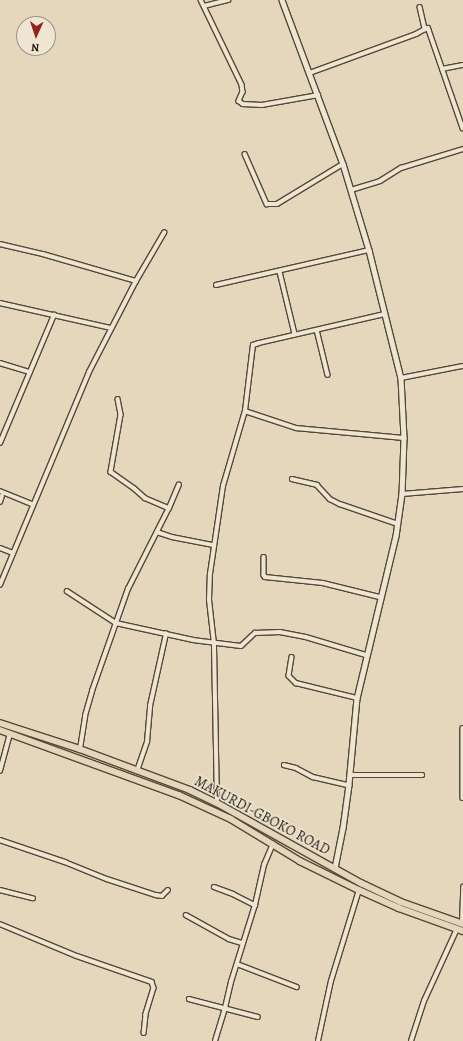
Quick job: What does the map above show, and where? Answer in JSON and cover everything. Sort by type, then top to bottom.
[{"type":"main road","name":"MAKURDI-GBOKO ROAD","points":[[0,723],[80,749],[190,790],[217,802],[361,883],[401,902],[463,924]]},
{"type":"main road","points":[[0,730],[180,795],[231,819],[300,861],[359,890],[398,908],[460,930]]},
{"type":"street","points":[[201,0],[242,85],[243,92],[239,101],[243,104],[262,105],[318,95]]},
{"type":"street","points":[[204,6],[228,0]]},
{"type":"street","points":[[282,0],[343,164],[369,250],[401,378],[404,438],[402,494],[398,524],[391,559],[380,597],[357,698],[349,785],[343,828],[335,868]]},
{"type":"street","points":[[420,8],[425,29]]},
{"type":"street","points":[[310,73],[416,34],[428,28],[463,128]]},
{"type":"street","points":[[442,69],[463,66]]},
{"type":"street","points":[[458,114],[463,113]]},
{"type":"street","points":[[351,190],[380,181],[401,168],[463,149]]},
{"type":"street","points":[[245,154],[267,204],[277,204],[343,164]]},
{"type":"street","points":[[0,585],[89,372],[111,328],[164,233]]},
{"type":"street","points":[[0,244],[43,254],[125,277],[136,282]]},
{"type":"street","points":[[216,285],[280,272],[369,250]]},
{"type":"street","points":[[280,272],[295,334]]},
{"type":"street","points":[[0,303],[111,328]]},
{"type":"street","points":[[217,802],[214,644],[209,600],[210,574],[213,545],[223,486],[245,411],[253,346],[295,334],[385,314]]},
{"type":"street","points":[[0,443],[54,315]]},
{"type":"street","points":[[317,330],[328,375]]},
{"type":"street","points":[[0,364],[30,372]]},
{"type":"street","points":[[401,378],[463,366]]},
{"type":"street","points":[[118,399],[120,415],[111,472],[134,488],[145,498],[169,508]]},
{"type":"street","points":[[245,411],[296,428],[404,438]]},
{"type":"street","points":[[292,479],[317,485],[330,499],[340,504],[398,524]]},
{"type":"street","points":[[80,749],[85,716],[92,691],[128,589],[179,485]]},
{"type":"street","points":[[402,494],[463,489]]},
{"type":"street","points":[[0,491],[33,504]]},
{"type":"street","points":[[0,502],[2,496]]},
{"type":"street","points":[[157,532],[172,537],[213,545]]},
{"type":"street","points":[[0,548],[13,553]]},
{"type":"street","points":[[264,557],[265,577],[323,583],[380,597]]},
{"type":"street","points":[[67,591],[116,622],[166,634],[214,644],[241,646],[255,633],[280,632],[306,637],[366,655]]},
{"type":"street","points":[[137,770],[146,742],[150,706],[166,634]]},
{"type":"street","points":[[292,657],[289,676],[296,683],[357,698]]},
{"type":"street","points":[[463,728],[463,798]]},
{"type":"street","points":[[0,771],[10,734]]},
{"type":"street","points":[[284,765],[296,768],[314,777],[349,785]]},
{"type":"street","points":[[350,774],[401,776],[422,775]]},
{"type":"street","points":[[0,840],[156,895],[164,895],[168,890]]},
{"type":"street","points":[[215,1041],[242,943],[255,905],[264,865],[273,844]]},
{"type":"street","points":[[214,887],[233,894],[255,905]]},
{"type":"street","points":[[463,887],[463,924]]},
{"type":"street","points":[[0,890],[33,898]]},
{"type":"street","points":[[318,1041],[331,981],[359,890]]},
{"type":"street","points":[[186,915],[229,939],[242,943]]},
{"type":"street","points":[[0,924],[77,956],[152,982],[154,988],[146,1015],[144,1033]]},
{"type":"street","points":[[411,1041],[424,1001],[460,930]]},
{"type":"street","points":[[237,964],[297,987]]},
{"type":"street","points":[[189,999],[258,1017]]}]
